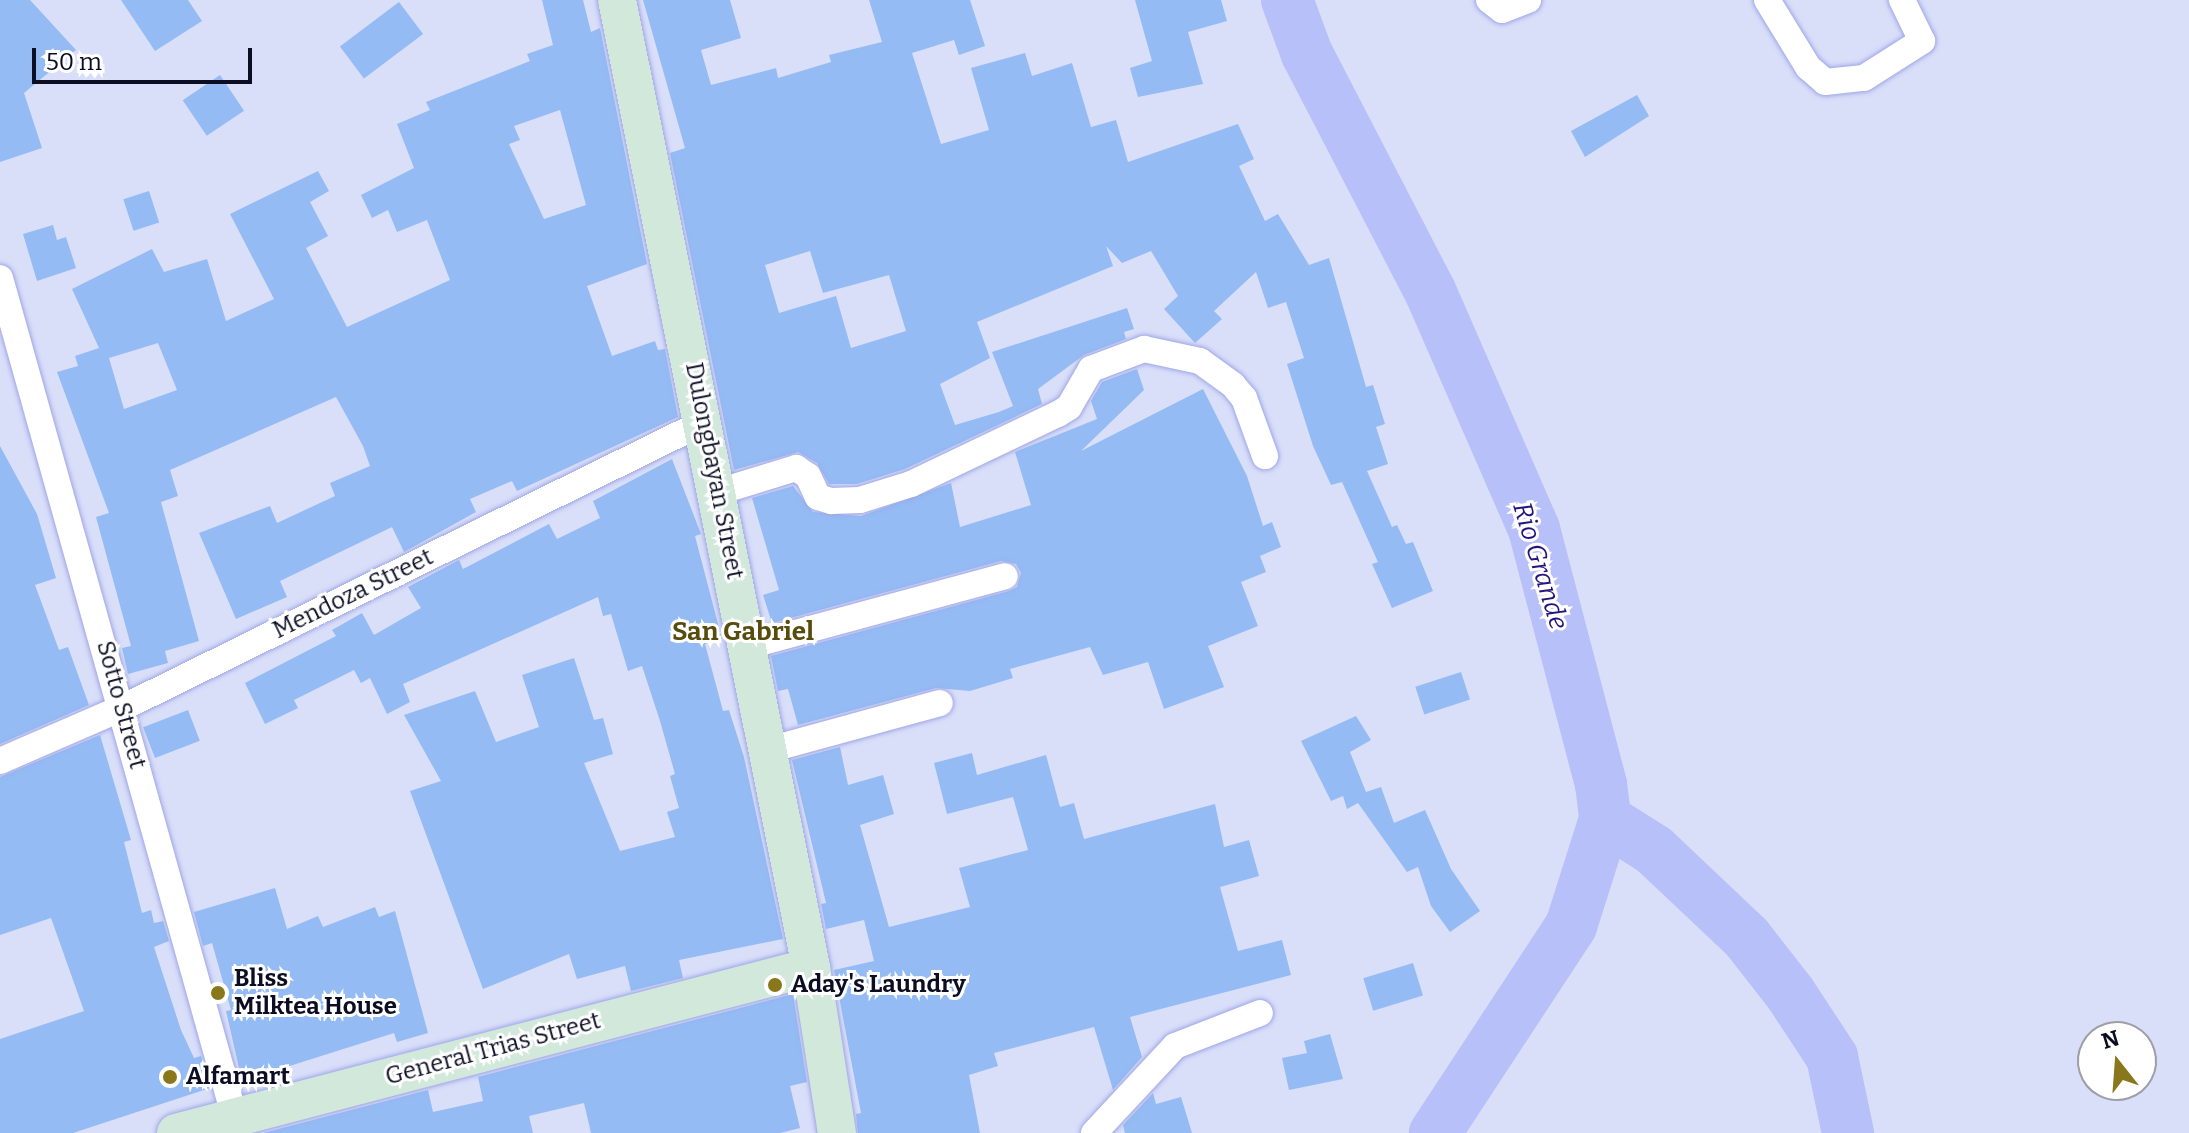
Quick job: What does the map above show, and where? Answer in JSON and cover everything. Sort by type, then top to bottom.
[{"type":"street","name":"Dulongbayan Street","points":[[617,0],[811,967],[837,1133]]},
{"type":"street","points":[[1489,0],[1502,10],[1528,0]]},
{"type":"street","points":[[1767,0],[1808,67],[1825,82],[1847,82],[1864,78],[1922,41],[1902,0]]},
{"type":"street","name":"Sotto Street","points":[[0,278],[237,1125]]},
{"type":"street","points":[[718,492],[796,468],[802,470],[823,500],[860,500],[898,489],[1058,414],[1069,407],[1091,369],[1144,349],[1200,361],[1233,385],[1244,398],[1265,456]]},
{"type":"street","name":"Mendoza Street","points":[[0,761],[122,708],[704,422]]},
{"type":"street","points":[[748,646],[1005,576]]},
{"type":"street","points":[[768,750],[940,703]]},
{"type":"street","name":"General Trias Street","points":[[176,1133],[237,1125],[811,967]]},
{"type":"street","points":[[1094,1133],[1175,1046],[1260,1013]]},
{"type":"building","points":[[0,0],[30,0],[76,50],[24,93],[42,148],[0,162]]},
{"type":"building","points":[[121,0],[188,0],[202,21],[155,51]]},
{"type":"building","points":[[542,0],[583,0],[591,32],[600,28],[647,264],[587,286],[612,356],[655,341],[658,350],[665,349],[678,417],[517,491],[512,481],[470,499],[476,512],[404,552],[392,527],[280,581],[287,597],[236,619],[199,533],[270,506],[277,523],[335,496],[330,483],[370,466],[363,446],[336,397],[170,470],[178,496],[161,502],[199,641],[165,651],[168,663],[128,674],[122,648],[131,646],[96,517],[109,513],[57,372],[78,366],[75,356],[99,348],[72,289],[152,249],[164,272],[207,259],[226,321],[274,299],[230,214],[318,171],[329,191],[310,202],[328,236],[306,248],[347,327],[450,280],[427,220],[397,232],[388,210],[372,218],[361,195],[414,168],[397,124],[430,110],[426,102],[530,61],[527,54],[553,45]],"holes":[[[560,110],[586,205],[544,219],[509,144],[520,140],[514,126]],[[158,343],[177,390],[124,409],[109,358]]]},
{"type":"building","points":[[643,0],[730,0],[741,38],[701,50],[711,85],[776,68],[778,78],[831,62],[829,55],[882,42],[869,0],[970,0],[985,46],[959,55],[954,40],[912,53],[941,144],[989,130],[971,68],[1025,53],[1032,76],[1072,63],[1091,127],[1116,120],[1128,162],[1238,124],[1254,159],[1239,166],[1265,221],[1278,214],[1309,265],[1329,258],[1366,387],[1373,385],[1385,424],[1376,427],[1388,464],[1367,471],[1392,527],[1397,525],[1406,544],[1413,542],[1433,591],[1392,608],[1372,564],[1378,562],[1342,482],[1331,485],[1313,446],[1287,364],[1304,358],[1286,302],[1268,308],[1256,272],[1214,311],[1222,319],[1195,343],[1164,309],[1178,296],[1151,251],[1122,263],[1106,246],[1113,266],[977,322],[990,358],[940,384],[955,425],[999,412],[1013,406],[992,352],[1127,308],[1134,329],[1124,332],[1126,339],[1084,355],[1038,389],[1042,404],[905,469],[857,484],[829,484],[817,463],[798,452],[734,470],[670,153],[685,148]],"holes":[[[810,251],[823,293],[889,275],[906,331],[851,348],[836,296],[779,313],[765,265]]]},
{"type":"building","points":[[1135,0],[1221,0],[1227,21],[1188,32],[1203,84],[1138,97],[1130,68],[1152,61]]},
{"type":"building","points":[[399,2],[423,34],[364,78],[340,47]]},
{"type":"building","points":[[220,75],[244,111],[207,136],[183,100]]},
{"type":"building","points":[[1637,95],[1649,116],[1585,157],[1571,131]]},
{"type":"building","points":[[149,191],[159,222],[134,231],[123,199]]},
{"type":"building","points":[[53,225],[57,240],[66,237],[76,268],[37,281],[23,234]]},
{"type":"building","points":[[1137,369],[1144,390],[1081,451],[1203,389],[1247,476],[1263,526],[1272,522],[1281,547],[1260,556],[1266,572],[1241,582],[1258,626],[1208,646],[1224,687],[1164,709],[1148,662],[1103,675],[1090,647],[1010,669],[1013,678],[970,691],[936,688],[798,725],[788,689],[778,691],[771,656],[1009,591],[1017,587],[1021,573],[1016,564],[1001,561],[772,623],[763,595],[779,590],[752,498],[793,486],[813,512],[861,516],[951,483],[960,527],[1031,505],[1015,452],[1097,419],[1091,401],[1102,382]]},
{"type":"building","points":[[0,446],[37,514],[56,578],[35,585],[59,650],[68,647],[89,705],[0,744]]},
{"type":"building","points":[[672,459],[701,534],[695,536],[722,639],[705,644],[723,711],[729,710],[744,757],[783,939],[679,960],[683,978],[631,991],[625,966],[577,979],[569,954],[483,989],[410,791],[441,781],[404,715],[475,691],[496,742],[539,727],[522,675],[574,658],[594,720],[603,718],[613,754],[584,763],[620,851],[675,837],[667,812],[679,808],[670,776],[675,774],[660,721],[642,666],[628,671],[611,614],[603,616],[598,597],[403,684],[410,702],[387,714],[370,678],[361,683],[354,670],[294,700],[298,708],[265,724],[245,683],[336,636],[332,630],[362,613],[374,635],[421,608],[408,587],[459,560],[463,569],[549,524],[557,539],[600,518],[593,501]]},
{"type":"building","points":[[1461,672],[1470,700],[1424,714],[1415,687]]},
{"type":"building","points":[[188,710],[200,741],[155,758],[143,727]]},
{"type":"building","points":[[1356,716],[1371,740],[1350,752],[1366,792],[1381,787],[1394,823],[1425,810],[1451,869],[1480,911],[1450,932],[1431,906],[1418,867],[1407,872],[1358,803],[1347,809],[1343,796],[1331,801],[1301,741]]},
{"type":"building","points":[[100,735],[131,840],[124,842],[142,913],[151,910],[154,923],[163,921],[169,941],[154,947],[181,1030],[194,1058],[201,1056],[210,1088],[73,1133],[0,1133],[0,1039],[84,1011],[51,918],[0,935],[0,777]]},
{"type":"building","points":[[840,747],[848,785],[883,775],[894,814],[860,825],[889,927],[970,907],[959,868],[1028,850],[1013,797],[947,814],[934,763],[972,753],[977,775],[1046,755],[1060,807],[1074,803],[1084,839],[1215,804],[1224,847],[1249,840],[1259,876],[1220,887],[1238,951],[1282,940],[1291,975],[1130,1017],[1142,1057],[1113,1090],[1094,1027],[994,1053],[998,1066],[969,1075],[980,1133],[858,1133],[856,1114],[861,1113],[834,970],[874,961],[864,920],[826,929],[821,904],[826,903],[792,760]]},
{"type":"building","points":[[275,888],[287,929],[318,916],[323,927],[375,907],[379,917],[395,911],[428,1033],[397,1042],[394,1033],[242,1081],[226,1011],[231,1010],[212,943],[203,946],[194,912]]},
{"type":"building","points":[[1413,963],[1423,996],[1373,1011],[1363,978]]},
{"type":"building","points":[[793,994],[807,1082],[790,1086],[800,1128],[780,1133],[591,1133],[584,1103],[529,1116],[533,1133],[263,1133],[428,1090],[433,1112],[483,1101],[478,1077]]},
{"type":"building","points":[[1330,1034],[1343,1079],[1289,1090],[1282,1058],[1307,1053],[1304,1041]]},
{"type":"building","points":[[1153,1093],[1156,1104],[1181,1097],[1192,1133],[1125,1133],[1123,1125]]},
{"type":"waterway","name":"Rio Grande","points":[[1287,0],[1307,54],[1430,291],[1534,529],[1601,784],[1605,819],[1571,926],[1435,1133]]},
{"type":"waterway","points":[[1605,819],[1654,850],[1747,938],[1790,993],[1832,1057],[1848,1133]]},
{"type":"place","name":"Aday's Laundry","points":[[775,985]]},
{"type":"place","name":"Bliss Milktea House","points":[[218,993]]},
{"type":"place","name":"Alfamart","points":[[170,1077]]},
{"type":"district","name":"San Gabriel","points":[[743,632]]}]
